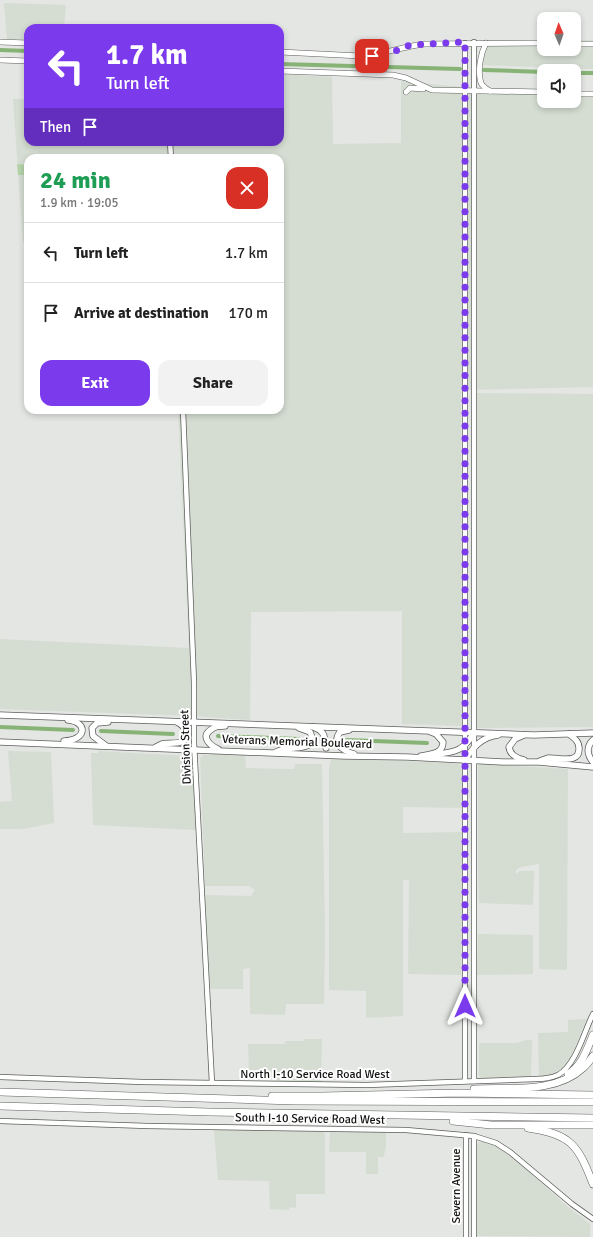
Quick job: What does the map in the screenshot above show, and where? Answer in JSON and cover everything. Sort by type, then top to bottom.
[{"type":"highway","points":[[555,1084],[572,1072],[579,1064],[585,1055],[593,1035]]},
{"type":"highway","points":[[290,1096],[518,1088],[555,1084],[577,1073],[585,1067],[593,1056]]},
{"type":"highway","points":[[0,1092],[294,1101],[593,1102]]},
{"type":"highway","points":[[196,1098],[226,1096],[322,1096],[459,1093],[593,1095]]},
{"type":"highway","points":[[0,1106],[209,1112],[593,1118]]},
{"type":"highway","points":[[407,1116],[491,1125],[593,1125]]},
{"type":"highway","points":[[506,1125],[545,1130],[568,1141],[584,1159],[593,1184]]},
{"type":"main road","points":[[0,42],[24,43]]},
{"type":"main road","points":[[284,52],[372,56],[393,52],[410,45],[465,42],[537,43]]},
{"type":"main road","points":[[486,42],[482,51],[480,72],[483,86],[490,91]]},
{"type":"main road","points":[[581,44],[593,44]]},
{"type":"main road","points":[[0,60],[24,61]]},
{"type":"main road","points":[[284,71],[393,75],[406,78],[432,90],[537,92]]},
{"type":"main road","points":[[406,92],[410,88],[427,88]]},
{"type":"main road","points":[[581,94],[593,94]]},
{"type":"main road","name":"Veterans Memorial Boulevard","points":[[0,714],[516,734],[593,733]]},
{"type":"main road","points":[[36,743],[72,741],[79,737],[82,732],[80,725],[76,721],[46,716]]},
{"type":"main road","points":[[110,746],[101,743],[96,739],[92,734],[92,728],[97,723],[120,719]]},
{"type":"main road","points":[[153,748],[163,744],[180,744],[184,740],[186,734],[184,726],[174,721]]},
{"type":"main road","points":[[229,750],[218,749],[210,746],[207,738],[209,731],[215,727],[243,724]]},
{"type":"main road","points":[[276,752],[283,748],[306,746],[311,743],[312,737],[310,732],[289,725]]},
{"type":"main road","points":[[310,726],[319,729],[324,734],[326,748]]},
{"type":"main road","points":[[370,728],[340,732],[336,739],[336,743],[345,751],[370,756]]},
{"type":"main road","points":[[413,757],[442,749],[443,742],[436,734],[420,730]]},
{"type":"main road","points":[[427,754],[454,752],[465,745],[474,732]]},
{"type":"main road","points":[[465,760],[474,747],[482,740],[489,737],[516,734]]},
{"type":"main road","points":[[526,734],[515,739],[511,743],[509,747],[510,751],[513,756],[518,759],[536,761],[547,758],[572,760],[576,758],[579,753],[578,742],[569,734]]},
{"type":"main road","points":[[593,740],[588,748],[588,754],[593,762]]},
{"type":"main road","name":"Veterans Memorial Boulevard","points":[[0,742],[465,760],[536,761],[593,767]]},
{"type":"street","points":[[465,42],[465,1081]]},
{"type":"street","points":[[474,42],[474,1081]]},
{"type":"street","name":"Division Street","points":[[182,414],[194,684],[195,750],[212,1083]]},
{"type":"street","name":"North I-10 Service Road West","points":[[0,1077],[212,1083],[367,1085],[546,1078],[560,1073],[573,1058],[593,1014]]},
{"type":"street","points":[[465,1060],[474,1060]]},
{"type":"street","name":"South I-10 Service Road West","points":[[0,1121],[148,1126],[406,1130],[474,1136],[496,1143],[510,1152],[572,1204],[593,1219]]},
{"type":"street","name":"Severn Avenue","points":[[466,1135],[466,1237]]},
{"type":"street","name":"Severn Avenue","points":[[474,1136],[474,1237]]},
{"type":"street","points":[[466,1222],[474,1222]]},
{"type":"shaded area","points":[[4,3],[66,5],[64,24],[24,24],[24,40],[7,39]]},
{"type":"shaded area","points":[[482,40],[537,40],[537,56],[581,56],[581,40],[593,40],[593,69],[581,69],[581,64],[537,64],[537,67],[482,65]]},
{"type":"shaded area","points":[[284,74],[332,77],[333,144],[401,143],[401,81],[537,94],[537,108],[581,108],[581,96],[593,96],[593,387],[461,390],[462,726],[402,724],[402,611],[251,612],[250,720],[192,716],[0,709],[0,639],[189,648],[178,414],[284,414],[284,154],[24,154],[23,242],[13,99],[24,99],[24,146],[284,146]]},
{"type":"shaded area","points":[[474,393],[593,394],[593,727],[474,728]]},
{"type":"shaded area","points":[[8,751],[51,752],[54,823],[23,829],[0,829],[0,802],[12,801]]},
{"type":"shaded area","points":[[98,751],[187,756],[193,758],[196,830],[93,825],[91,753],[98,753]]},
{"type":"shaded area","points":[[203,755],[245,755],[246,768],[294,769],[295,764],[322,764],[325,931],[324,1004],[286,1004],[285,1015],[250,1014],[250,968],[243,969],[243,989],[208,989],[205,895],[251,896],[255,890],[249,886],[205,886],[200,758]]},
{"type":"shaded area","points":[[331,759],[450,763],[458,764],[463,767],[463,808],[403,807],[403,833],[464,832],[461,975],[408,973],[409,880],[403,880],[403,1016],[366,1018],[366,991],[329,990],[329,768]]},
{"type":"shaded area","points":[[484,764],[568,769],[567,970],[539,969],[539,864],[521,867],[516,870],[516,874],[520,871],[534,871],[533,905],[479,903],[478,765]]},
{"type":"shaded area","points":[[478,934],[533,935],[533,974],[477,975]]},
{"type":"shaded area","points":[[587,1019],[568,1063],[553,1074],[539,1077],[538,1033],[568,1032],[568,1020]]},
{"type":"shaded area","points":[[304,1039],[322,1039],[321,1082],[276,1082],[276,1073],[249,1073],[248,1044],[285,1044],[285,1041],[304,1041]]},
{"type":"shaded area","points":[[532,1040],[531,1076],[481,1078],[479,1075],[479,1043],[517,1043]]},
{"type":"shaded area","points":[[217,1129],[322,1131],[325,1134],[325,1194],[296,1194],[296,1208],[289,1207],[289,1210],[270,1209],[269,1181],[218,1180],[214,1131]]},
{"type":"shaded area","points":[[330,1131],[386,1131],[386,1148],[384,1157],[378,1157],[378,1174],[366,1174],[366,1152],[329,1152]]},
{"type":"shaded area","points":[[483,1141],[490,1143],[516,1160],[568,1207],[590,1224],[590,1237],[477,1236],[477,1145],[479,1142]]},
{"type":"green space","points":[[17,164],[24,165],[24,175],[18,175]]},
{"type":"waterway","points":[[0,50],[24,51]]},
{"type":"waterway","points":[[284,64],[460,69]]},
{"type":"waterway","points":[[484,70],[537,72]]},
{"type":"waterway","points":[[581,73],[593,73]]},
{"type":"waterway","points":[[0,727],[73,730]]},
{"type":"waterway","points":[[101,731],[173,734]]},
{"type":"waterway","points":[[218,736],[298,739]]},
{"type":"waterway","points":[[347,740],[427,743]]},
{"type":"route","points":[[372,56],[393,52],[410,45],[465,42],[465,1006]]}]
